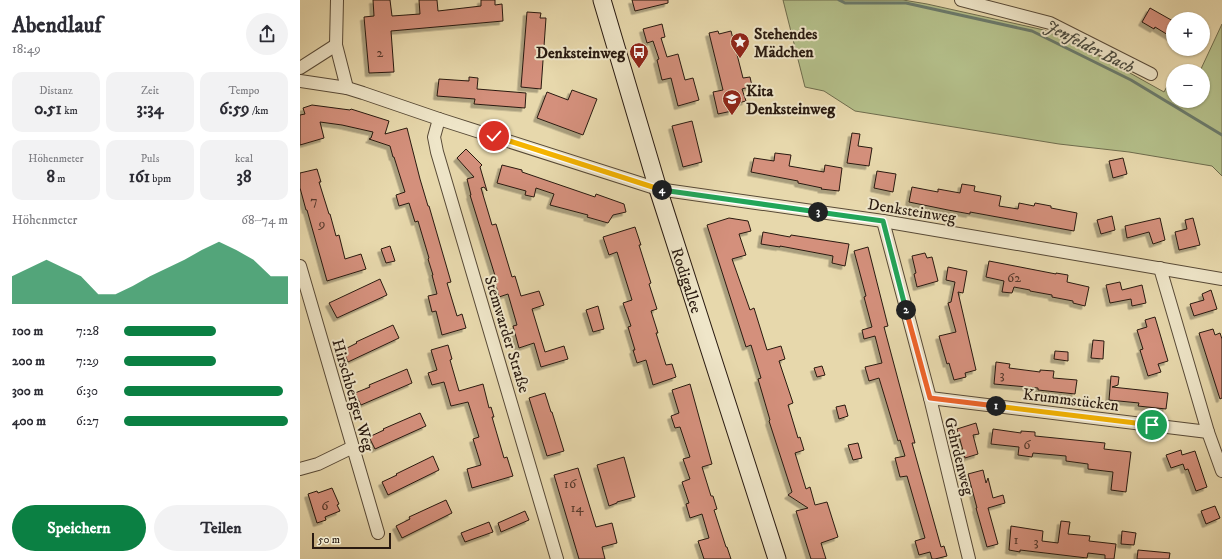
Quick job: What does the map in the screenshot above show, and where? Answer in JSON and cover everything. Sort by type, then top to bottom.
[{"type":"main road","name":"Rodigallee","points":[[602,0],[658,189],[777,559]]},
{"type":"street","points":[[337,0],[336,45],[347,88]]},
{"type":"street","points":[[961,0],[1050,23],[1150,74]]},
{"type":"street","points":[[300,68],[336,45]]},
{"type":"street","name":"Denksteinweg","points":[[300,81],[347,88],[658,189],[883,221],[1222,279]]},
{"type":"street","name":"Stemwarder Straße","points":[[439,118],[434,137],[437,152],[557,559]]},
{"type":"street","name":"Gehrdenweg","points":[[883,221],[930,398],[970,559]]},
{"type":"street","name":"Hirschberger Weg","points":[[300,266],[378,533]]},
{"type":"street","points":[[1160,268],[1208,432],[1222,471]]},
{"type":"street","name":"Krummstücken","points":[[930,398],[1208,432]]},
{"type":"street","points":[[300,468],[318,464],[353,447]]},
{"type":"green space","points":[[783,0],[903,0],[1044,30],[1103,58],[1164,92],[1166,88],[1166,108],[1210,108],[1210,64],[1203,64],[1207,56],[1210,56],[1210,50],[1222,24],[1222,176],[1212,166],[1129,152],[1059,144],[855,111],[824,91],[805,87]]},
{"type":"building","points":[[373,0],[390,0],[392,16],[420,14],[419,0],[437,0],[438,11],[481,6],[481,0],[495,0],[495,5],[502,4],[503,21],[391,31],[394,72],[369,73],[364,17],[374,16]]},
{"type":"building","points":[[632,0],[668,0],[668,3],[635,11]]},
{"type":"building","points":[[1150,8],[1166,17],[1166,34],[1155,27],[1154,29],[1142,22]]},
{"type":"building","points":[[527,12],[541,13],[540,18],[546,18],[541,89],[521,87]]},
{"type":"building","points":[[662,24],[665,37],[661,38],[667,57],[678,54],[685,80],[693,78],[699,100],[678,106],[671,78],[662,80],[657,60],[659,59],[653,41],[647,43],[643,29]]},
{"type":"building","points":[[718,31],[719,34],[731,31],[743,78],[750,77],[752,86],[742,89],[746,101],[730,105],[732,111],[718,114],[713,92],[723,90],[709,33]]},
{"type":"building","points":[[469,77],[478,78],[477,89],[526,93],[525,108],[474,104],[475,99],[437,96],[439,79],[469,81]]},
{"type":"building","points":[[572,90],[597,99],[583,135],[537,118],[547,92],[568,100]]},
{"type":"building","points":[[312,105],[351,109],[389,121],[385,134],[407,128],[420,179],[451,282],[447,283],[457,316],[462,314],[466,328],[442,335],[436,311],[432,312],[428,296],[437,294],[429,258],[418,221],[415,222],[409,203],[399,206],[396,195],[405,192],[390,146],[369,139],[371,138],[373,132],[320,122],[324,138],[300,145],[300,115],[305,114],[303,108]]},
{"type":"building","points":[[692,121],[702,162],[683,167],[672,126]]},
{"type":"building","points":[[852,133],[860,134],[858,146],[872,148],[869,166],[847,163]]},
{"type":"building","points":[[466,149],[482,165],[480,167],[487,191],[484,187],[481,188],[492,225],[496,224],[512,277],[515,276],[521,296],[539,291],[544,305],[532,309],[545,352],[564,346],[568,359],[541,367],[534,343],[519,348],[513,326],[517,325],[508,294],[499,297],[495,282],[497,282],[470,195],[467,179],[474,177],[457,158]]},
{"type":"building","points":[[775,153],[791,155],[789,166],[824,172],[825,165],[842,168],[839,191],[821,189],[822,188],[798,183],[798,181],[751,172],[754,158],[774,161]]},
{"type":"building","points":[[1123,158],[1127,174],[1113,178],[1109,161]]},
{"type":"building","points":[[502,165],[522,170],[522,172],[595,197],[596,194],[624,204],[626,212],[613,215],[608,223],[587,217],[588,215],[550,205],[554,194],[536,188],[534,197],[525,195],[526,191],[497,183]]},
{"type":"building","points":[[317,169],[321,182],[319,182],[336,236],[339,235],[345,259],[361,254],[366,269],[327,281],[300,188],[300,173]]},
{"type":"building","points":[[877,171],[896,174],[893,192],[874,188]]},
{"type":"building","points":[[962,184],[975,186],[974,191],[1001,196],[999,206],[1018,209],[1019,203],[1034,206],[1035,203],[1077,213],[1074,231],[970,212],[970,214],[909,202],[912,187],[938,192],[938,189],[960,193]]},
{"type":"building","points":[[1112,216],[1115,230],[1101,234],[1097,220]]},
{"type":"building","points":[[729,218],[748,221],[751,231],[739,234],[746,255],[732,259],[750,310],[754,308],[767,350],[781,346],[785,359],[779,361],[793,403],[788,405],[798,438],[800,437],[804,450],[795,453],[806,489],[810,487],[815,505],[827,502],[838,537],[821,543],[826,559],[811,559],[796,511],[808,508],[788,495],[792,492],[769,421],[770,420],[758,379],[761,378],[751,345],[746,347],[707,225]]},
{"type":"building","points":[[1160,218],[1165,240],[1153,244],[1149,232],[1127,238],[1125,226]]},
{"type":"building","points":[[1193,218],[1200,245],[1179,250],[1175,232],[1187,229],[1185,220]]},
{"type":"building","points":[[635,227],[651,283],[649,284],[657,309],[651,311],[658,333],[656,333],[666,365],[672,364],[676,377],[653,385],[646,360],[637,363],[633,350],[635,350],[628,327],[631,326],[623,303],[632,300],[617,252],[609,255],[603,237]]},
{"type":"building","points":[[763,232],[790,237],[791,235],[849,244],[845,266],[832,263],[833,256],[761,244]]},
{"type":"building","points":[[390,246],[395,261],[386,263],[381,249]]},
{"type":"building","points":[[868,247],[888,326],[884,327],[915,443],[912,443],[941,547],[944,546],[947,556],[935,559],[932,559],[930,552],[919,555],[915,541],[925,538],[907,476],[900,477],[895,458],[905,456],[900,440],[898,441],[879,378],[869,381],[865,367],[882,363],[875,336],[864,339],[862,330],[872,327],[864,297],[866,296],[854,251]]},
{"type":"building","points":[[925,253],[927,258],[932,257],[938,281],[917,287],[914,274],[916,273],[912,256]]},
{"type":"building","points":[[989,261],[1068,275],[1067,282],[1089,287],[1085,306],[1073,303],[1073,301],[1052,297],[1052,295],[1014,287],[1012,293],[1002,292],[1004,281],[986,277]]},
{"type":"building","points":[[948,267],[967,271],[963,293],[958,292],[976,370],[965,373],[966,377],[954,380],[949,363],[947,364],[939,336],[956,332],[948,303],[951,302],[955,282],[946,280]]},
{"type":"building","points":[[380,279],[387,295],[337,318],[329,303]]},
{"type":"building","points":[[1120,282],[1122,290],[1142,285],[1146,303],[1132,306],[1131,299],[1110,303],[1106,285]]},
{"type":"building","points":[[1211,290],[1217,309],[1194,316],[1190,304],[1204,300],[1202,294]]},
{"type":"building","points":[[598,306],[604,329],[593,332],[586,310]]},
{"type":"building","points":[[1155,317],[1168,361],[1158,364],[1161,372],[1148,376],[1140,350],[1143,349],[1137,330],[1147,327],[1145,320]]},
{"type":"building","points":[[393,325],[399,338],[348,362],[343,350],[357,343],[356,342]]},
{"type":"building","points":[[1213,329],[1215,335],[1220,333],[1222,339],[1222,398],[1220,399],[1199,333]]},
{"type":"building","points":[[1093,340],[1104,341],[1103,359],[1091,358]]},
{"type":"building","points":[[448,345],[452,359],[450,360],[459,391],[483,384],[489,408],[491,407],[494,417],[492,417],[504,458],[507,457],[513,476],[472,488],[467,469],[481,465],[473,439],[479,437],[468,402],[451,406],[444,382],[432,385],[428,373],[437,370],[431,350]]},
{"type":"building","points":[[1055,351],[1068,352],[1068,361],[1054,359]]},
{"type":"building","points":[[996,362],[1010,364],[1009,368],[1040,372],[1040,370],[1054,371],[1053,378],[1077,380],[1075,394],[1038,390],[1038,388],[994,384]]},
{"type":"building","points":[[822,366],[825,375],[817,377],[814,368]]},
{"type":"building","points":[[407,369],[412,383],[361,405],[355,393],[370,387],[369,385]]},
{"type":"building","points":[[1111,376],[1119,377],[1118,385],[1112,387],[1168,393],[1166,409],[1138,406],[1139,403],[1109,400]]},
{"type":"building","points":[[690,384],[712,464],[702,467],[711,496],[713,496],[717,509],[714,510],[731,559],[704,559],[698,541],[709,538],[702,514],[690,518],[686,504],[689,503],[682,482],[690,479],[683,459],[690,457],[680,427],[675,428],[671,416],[679,413],[672,390]]},
{"type":"building","points":[[545,393],[564,451],[547,456],[529,398]]},
{"type":"building","points":[[845,405],[848,416],[839,419],[836,407]]},
{"type":"building","points":[[420,413],[426,426],[375,449],[369,437],[384,430],[383,429]]},
{"type":"building","points":[[976,423],[979,434],[973,435],[978,454],[965,458],[957,429]]},
{"type":"building","points":[[993,429],[1021,433],[1021,431],[1035,432],[1035,436],[1105,443],[1104,449],[1131,452],[1126,492],[1111,490],[1113,472],[1088,469],[1088,464],[1066,461],[1066,456],[1033,453],[1032,457],[1018,455],[1019,447],[991,444]]},
{"type":"building","points":[[858,443],[862,458],[853,460],[848,445]]},
{"type":"building","points":[[1181,450],[1182,455],[1195,451],[1207,487],[1196,491],[1188,469],[1185,470],[1183,464],[1171,468],[1166,455]]},
{"type":"building","points":[[433,456],[439,470],[388,495],[382,482]]},
{"type":"building","points":[[624,457],[635,497],[609,506],[597,465]]},
{"type":"building","points":[[578,468],[596,527],[612,523],[617,543],[602,547],[605,559],[579,559],[554,475]]},
{"type":"building","points":[[983,470],[986,483],[988,478],[993,498],[1003,495],[1005,503],[988,508],[998,544],[987,547],[968,474]]},
{"type":"building","points":[[332,488],[339,504],[337,505],[340,511],[325,517],[326,520],[317,523],[308,494],[317,491],[318,493]]},
{"type":"building","points":[[446,500],[452,513],[402,538],[396,526],[410,519],[409,517]]},
{"type":"building","points":[[1215,506],[1220,518],[1206,524],[1201,511]]},
{"type":"building","points":[[525,511],[529,520],[501,532],[498,523]]},
{"type":"building","points":[[1061,521],[1070,522],[1068,534],[1090,536],[1089,541],[1116,544],[1114,559],[1105,559],[1105,555],[1088,553],[1087,558],[1009,550],[1011,526],[1043,531],[1042,541],[1058,543]]},
{"type":"building","points":[[489,522],[493,532],[465,542],[461,533]]},
{"type":"building","points":[[1122,531],[1136,533],[1134,545],[1121,544]]},
{"type":"building","points":[[1138,550],[1170,553],[1169,559],[1137,559]]},
{"type":"waterway","name":"Jenfelder Bach","points":[[839,0],[845,3],[906,3],[1032,31],[1131,80],[1222,135]]},
{"type":"place","name":"Stehendes Mädchen","points":[[740,59]]},
{"type":"place","name":"Denksteinweg","points":[[639,69]]},
{"type":"place","name":"Kita Denksteinweg","points":[[732,116]]},
{"type":"route","points":[[494,136],[658,189],[883,221],[930,398],[1152,425]]}]
